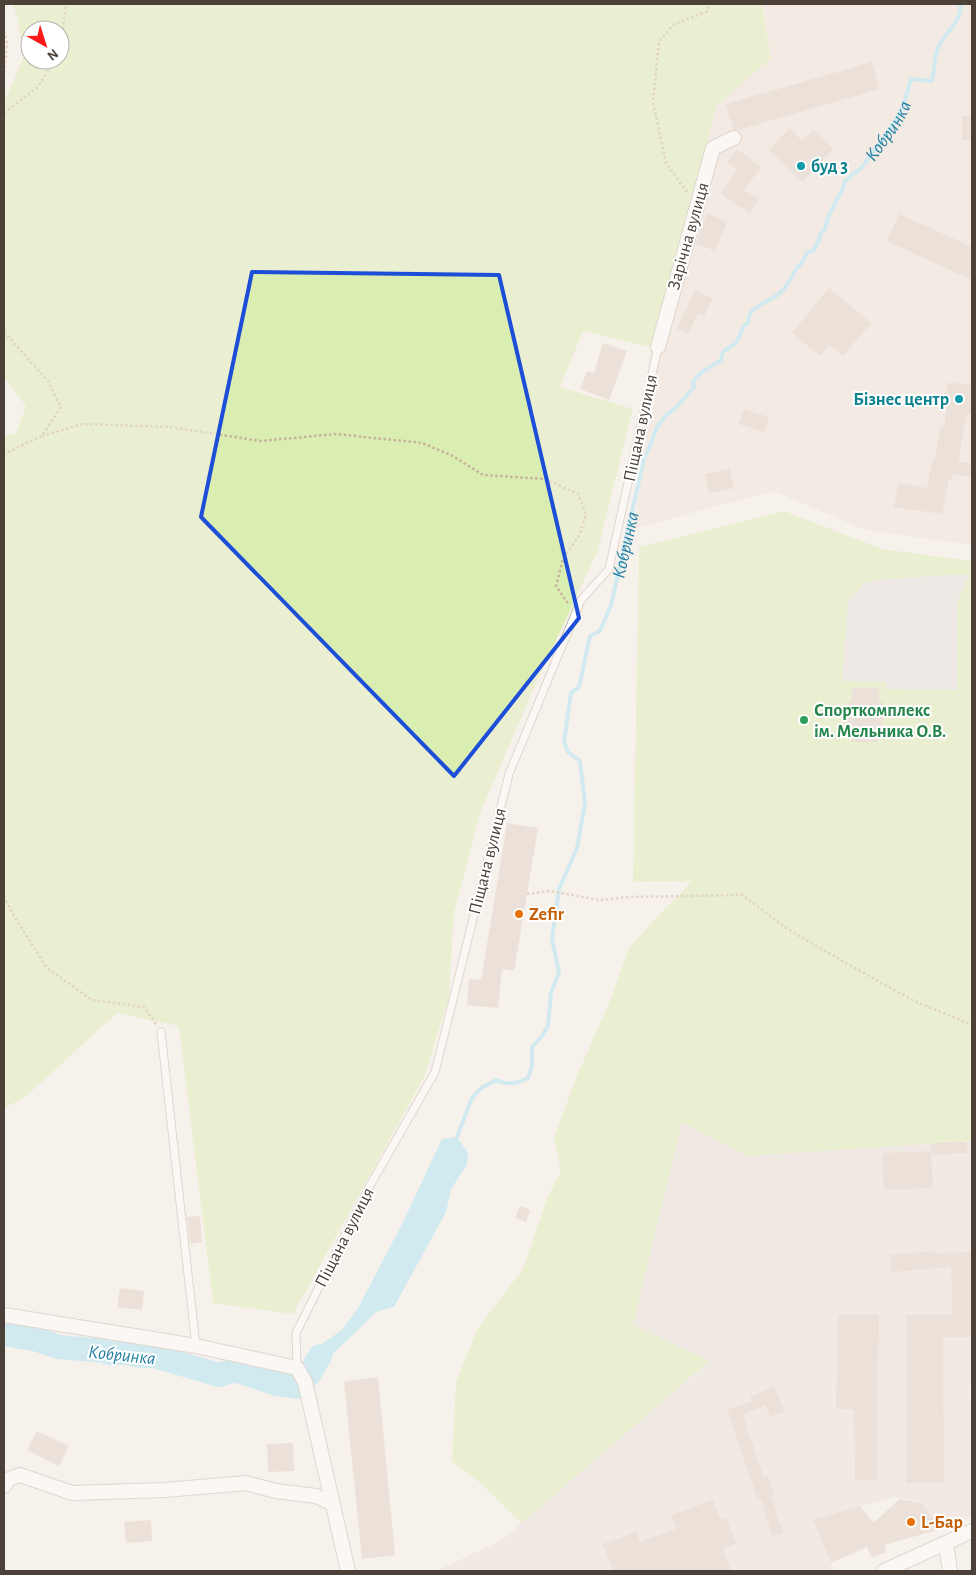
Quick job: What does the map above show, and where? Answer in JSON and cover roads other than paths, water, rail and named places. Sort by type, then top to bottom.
[{"type":"street","name":"Зарічна вулиця","points":[[658,347],[713,148],[734,138]]},
{"type":"street","points":[[4,1315],[196,1346],[297,1368]]},
{"type":"street","name":"Піщана вулиця","points":[[297,1368],[305,1382],[348,1571]]},
{"type":"street","points":[[4,1486],[9,1479],[20,1475],[72,1493],[165,1490],[246,1483],[276,1491],[316,1496],[331,1503]]},
{"type":"street","points":[[884,1571],[972,1531]]},
{"type":"street","points":[[946,1544],[950,1571]]},
{"type":"lane","name":"Піщана вулиця","points":[[297,1368],[296,1333],[368,1189],[435,1072],[509,774],[578,606],[581,600],[609,569],[658,347]]},
{"type":"lane","points":[[161,1032],[196,1346]]},
{"type":"water","points":[[457,1137],[468,1153],[467,1165],[451,1189],[446,1212],[394,1307],[376,1312],[330,1357],[320,1356],[323,1343],[342,1330],[358,1308],[403,1222],[442,1139]]},
{"type":"waterway","name":"Кобринка","points":[[457,1137],[472,1098],[481,1088],[496,1080],[512,1083],[528,1078],[532,1066],[532,1047],[548,1026],[551,993],[559,972],[552,939],[559,889],[577,848],[585,803],[580,761],[568,752],[564,742],[571,693],[579,687],[590,636],[600,631],[611,605],[644,459],[657,427],[666,415],[676,408],[694,387],[693,381],[702,372],[721,360],[723,352],[736,343],[744,326],[748,323],[752,311],[781,292],[807,252],[813,251],[820,238],[820,234],[825,229],[829,214],[842,191],[845,181],[862,167],[895,122],[903,107],[911,79],[932,81],[937,50],[956,22],[961,4]]},
{"type":"waterway","name":"Кобринка","points":[[4,1334],[38,1340],[59,1347],[104,1351],[114,1354],[151,1355],[219,1375],[235,1370],[277,1384],[296,1387]]},
{"type":"waterway","name":"Кобринка","points":[[309,1375],[320,1356]]},
{"type":"place","name":"буд 3","points":[[801,166]]},
{"type":"place","name":"Бізнес центр","points":[[959,399]]},
{"type":"place","name":"Спорткомплекс ім. Мельника О.В.","points":[[804,720]]},
{"type":"place","name":"Zefir","points":[[519,914]]},
{"type":"place","name":"L-Бар","points":[[911,1522]]}]
